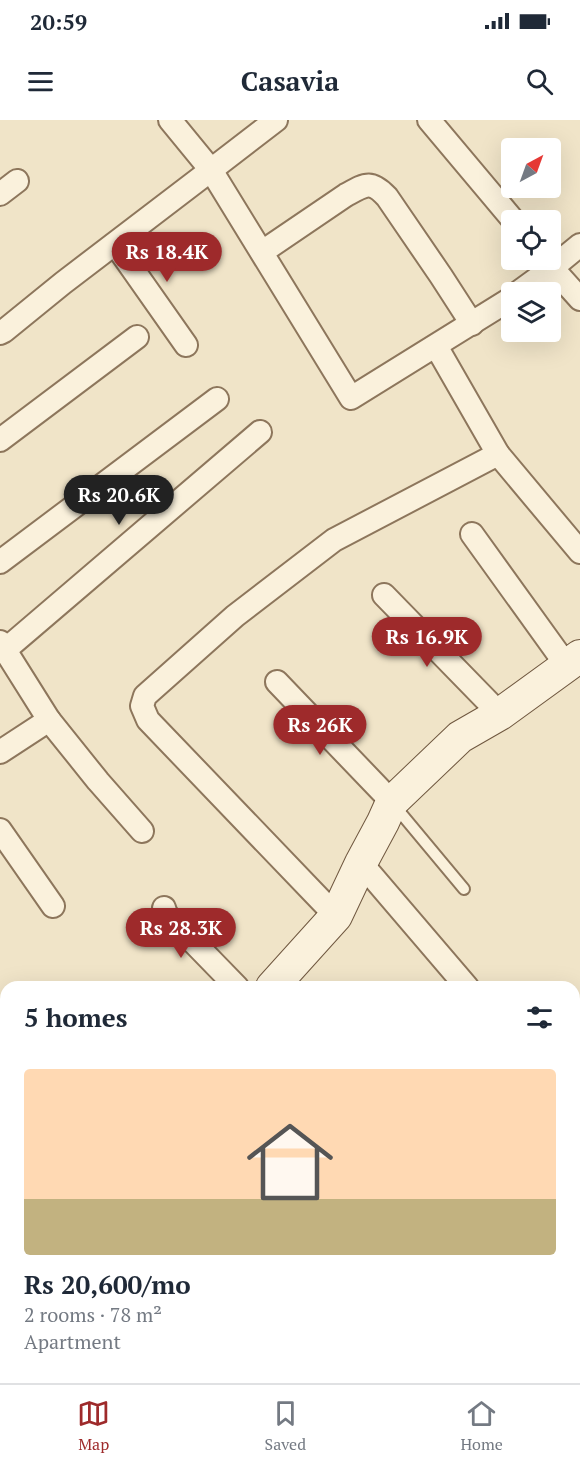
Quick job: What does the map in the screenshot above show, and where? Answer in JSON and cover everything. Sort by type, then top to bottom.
[{"type":"street","points":[[170,120],[211,170],[351,398],[501,305]]},
{"type":"street","points":[[0,333],[276,120]]},
{"type":"street","points":[[429,120],[505,210]]},
{"type":"street","points":[[262,252],[346,195],[360,188],[377,187],[387,197],[472,324]]},
{"type":"street","points":[[115,244],[186,345]]},
{"type":"street","points":[[561,257],[580,245]]},
{"type":"street","points":[[530,282],[543,270]]},
{"type":"street","points":[[554,270],[580,299]]},
{"type":"street","points":[[0,440],[137,337]]},
{"type":"street","points":[[436,346],[498,454],[580,552]]},
{"type":"street","points":[[0,562],[217,399]]},
{"type":"street","points":[[142,831],[49,720],[2,646],[260,432]]},
{"type":"street","points":[[336,916],[148,720],[142,706],[145,696],[235,616],[334,540],[498,454]]},
{"type":"street","points":[[277,981],[336,916],[392,802],[460,738],[500,714],[574,661],[471,534]]},
{"type":"street","points":[[384,595],[500,714]]},
{"type":"street","points":[[277,681],[392,802]]},
{"type":"street","points":[[0,752],[49,720]]},
{"type":"street","points":[[0,830],[53,906]]},
{"type":"street","points":[[361,863],[462,981]]},
{"type":"street","points":[[164,908],[166,914],[231,981]]},
{"type":"lane","points":[[392,802],[464,889]]}]
